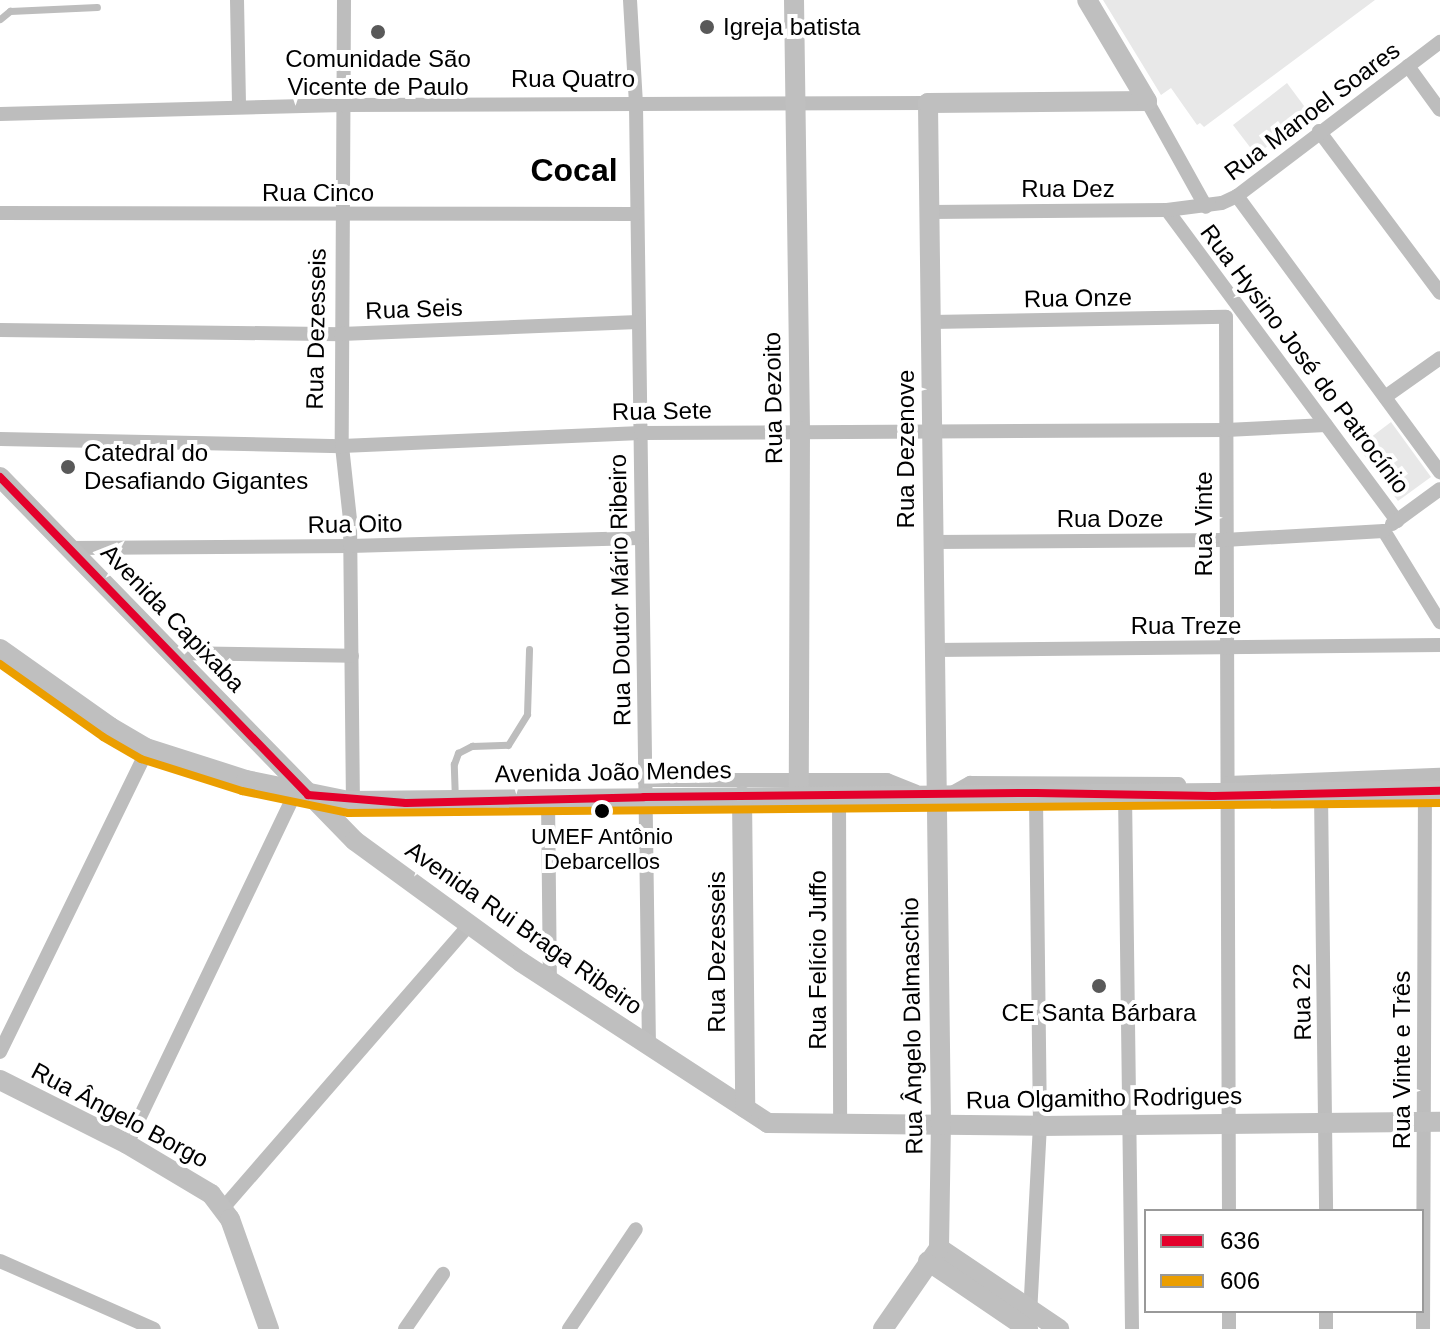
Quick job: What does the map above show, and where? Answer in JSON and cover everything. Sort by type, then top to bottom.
[{"type":"street","points":[[237,0],[239,107]]},
{"type":"street","name":"Rua Dezesseis","points":[[344,0],[342,446],[350,546],[353,802]]},
{"type":"street","name":"Rua Doutor Mário Ribeiro","points":[[630,0],[636,105],[649,1045]]},
{"type":"street","name":"Rua Dezoito","points":[[794,0],[800,431],[799,788]]},
{"type":"street","points":[[1087,0],[1206,207]]},
{"type":"street","name":"Rua Manoel Soares","points":[[1206,207],[1237,196],[1440,42]]},
{"type":"street","points":[[1408,66],[1440,110]]},
{"type":"street","name":"Rua Quatro","points":[[0,114],[343,105],[1147,101]]},
{"type":"street","name":"Rua Dezenove","points":[[928,103],[935,794]]},
{"type":"street","points":[[1319,131],[1440,293]]},
{"type":"street","points":[[1237,196],[1440,472]]},
{"type":"street","name":"Rua Dez","points":[[930,212],[1206,207]]},
{"type":"street","name":"Rua Hysino José do Patrocínio","points":[[1167,210],[1397,521],[1384,531]]},
{"type":"street","name":"Rua Cinco","points":[[0,213],[636,214]]},
{"type":"street","points":[[1226,317],[1239,307]]},
{"type":"street","name":"Rua Onze","points":[[931,322],[1226,317]]},
{"type":"street","name":"Rua Vinte","points":[[1226,317],[1224,540],[1228,648],[1229,1209]]},
{"type":"street","name":"Rua Seis","points":[[0,330],[341,334],[638,322]]},
{"type":"street","points":[[1385,397],[1440,358]]},
{"type":"street","name":"Rua Sete","points":[[0,439],[342,446],[641,433],[1226,430],[1326,425]]},
{"type":"street","name":"Avenida Capixaba","points":[[0,477],[301,791]]},
{"type":"street","points":[[1397,521],[1440,489]]},
{"type":"street","points":[[1384,531],[1440,621]]},
{"type":"street","name":"Rua Doze","points":[[932,542],[1224,540],[1384,531]]},
{"type":"street","name":"Rua Oito","points":[[70,548],[350,546],[640,538]]},
{"type":"street","name":"Rua Treze","points":[[933,650],[1440,645]]},
{"type":"street","points":[[0,649],[110,727],[148,748],[214,772],[301,791],[127,1144]]},
{"type":"street","points":[[170,653],[352,656]]},
{"type":"street","points":[[0,1052],[148,748]]},
{"type":"street","name":"Avenida João Mendes","points":[[301,791],[353,802],[548,799],[644,788],[799,788],[839,795],[1125,793],[1206,796],[1228,789],[1440,775]]},
{"type":"street","name":"Avenida João Mendes","points":[[644,788],[742,796],[887,780],[935,794],[970,783],[1182,784],[1206,796]]},
{"type":"street","name":"Avenida João Mendes","points":[[1228,789],[1321,793],[1433,792]]},
{"type":"street","name":"Avenida Rui Braga Ribeiro","points":[[301,791],[355,841],[469,925],[768,1123]]},
{"type":"street","name":"Rua Vinte e Três","points":[[1424,1306],[1432,1122],[1433,792]]},
{"type":"street","points":[[1027,1324],[1040,1126],[1036,793]]},
{"type":"street","points":[[1125,793],[1132,1329]]},
{"type":"street","name":"Rua 22","points":[[1321,793],[1326,1209]]},
{"type":"street","name":"Rua Ângelo Dalmaschio","points":[[933,1255],[941,1125],[935,794]]},
{"type":"street","name":"Rua Felício Juffo","points":[[839,795],[840,1124]]},
{"type":"street","name":"Rua Dezesseis","points":[[742,796],[745,1108]]},
{"type":"street","points":[[548,799],[550,981]]},
{"type":"street","points":[[269,1329],[224,1207],[469,925]]},
{"type":"street","name":"Rua Ângelo Borgo","points":[[0,1080],[127,1144],[196,1184],[224,1207]]},
{"type":"street","name":"Rua Olgamitho Rodrigues","points":[[768,1123],[1040,1126],[1432,1122]]},
{"type":"street","points":[[569,1329],[636,1229]]},
{"type":"street","points":[[883,1329],[933,1255],[1027,1324],[1059,1329]]},
{"type":"street","points":[[0,1261],[143,1327]]},
{"type":"street","points":[[405,1329],[443,1274]]},
{"type":"lane","points":[[0,19],[10,11],[97,7]]},
{"type":"lane","points":[[455,802],[454,764],[458,753],[472,746],[508,745],[527,714],[529,649]]},
{"type":"path","points":[[1119,1002],[1137,1002]]},
{"type":"shaded area","points":[[1103,0],[1375,0],[1204,127],[1200,123],[1197,125],[1171,88],[1161,95]]},
{"type":"shaded area","points":[[1287,83],[1310,114],[1256,155],[1233,125]]},
{"type":"shaded area","points":[[1391,422],[1431,477],[1398,501],[1358,447]]},
{"type":"transit line","name":"636","points":[[0,477],[308,795]]},
{"type":"transit line","name":"606","points":[[0,664],[103,737],[141,759],[242,791],[348,813],[1440,803]]},
{"type":"transit line","name":"636","points":[[308,795],[406,803],[644,797],[1036,793],[1213,796],[1440,791]]},
{"type":"place","name":"Igreja batista","points":[[707,27]]},
{"type":"place","name":"Comunidade São Vicente de Paulo","points":[[378,32]]},
{"type":"place","name":"Catedral do Desafiando Gigantes","points":[[68,467]]},
{"type":"place","name":"UMEF Antônio Debarcellos","points":[[602,811]]},
{"type":"place","name":"CE Santa Bárbara","points":[[1099,986]]},
{"type":"district","name":"Cocal","points":[[574,170]]}]
